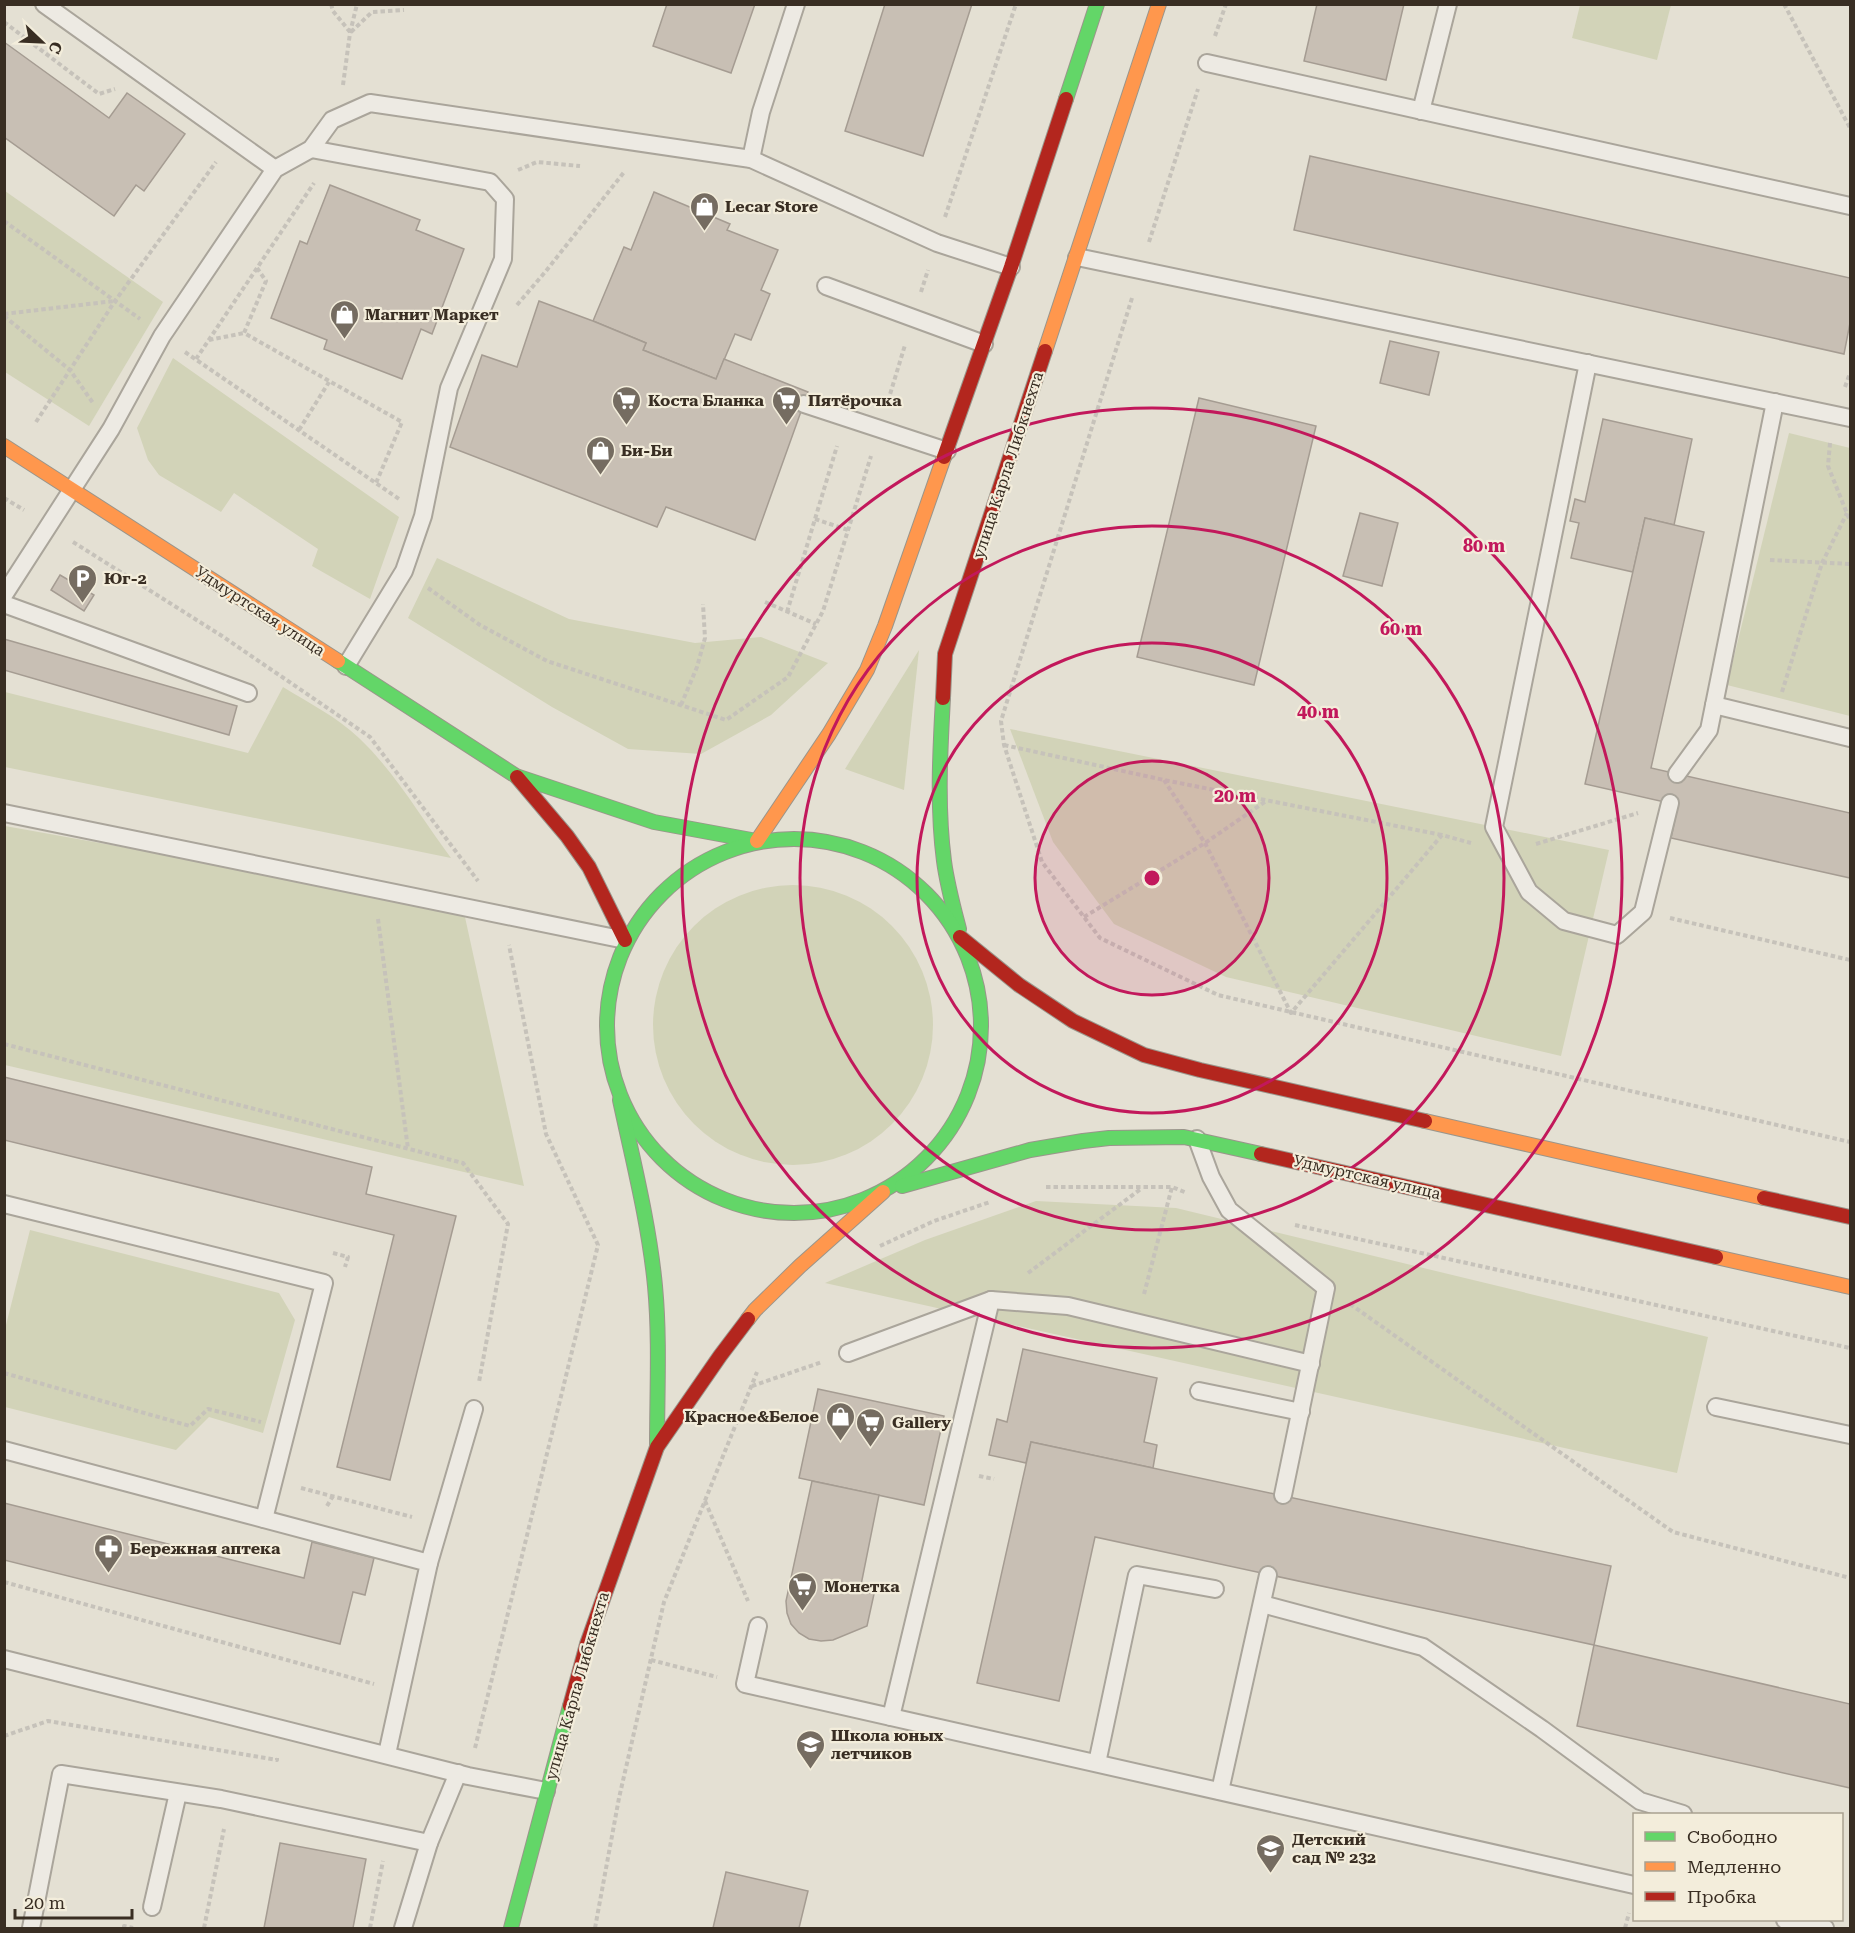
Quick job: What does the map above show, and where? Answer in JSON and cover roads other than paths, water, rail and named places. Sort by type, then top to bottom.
[{"type":"main road","points":[[757,841],[829,734],[867,670],[885,626],[1011,267],[1097,4]]},
{"type":"main road","name":"улица Карла Либкнехта","points":[[960,937],[943,855],[940,791],[945,654],[1159,4]]},
{"type":"main road","name":"Удмуртская улица","points":[[10,450],[516,776],[654,822],[757,841]]},
{"type":"main road","name":"Удмуртская улица","points":[[516,776],[567,836],[589,867],[625,940]]},
{"type":"main road","points":[[620,1100],[606,1047],[608,992],[625,940],[658,894],[704,860],[757,841],[817,838],[875,855],[924,889],[960,937],[1019,985],[1073,1021],[1144,1055],[1851,1216]]},
{"type":"main road","points":[[883,1192],[930,1156],[963,1108],[970,1085],[980,1051],[979,992],[960,937]]},
{"type":"main road","name":"улица Карла Либкнехта","points":[[620,1100],[655,1285],[658,1338],[657,1447]]},
{"type":"main road","name":"Удмуртская улица","points":[[620,1100],[654,1153],[703,1191],[762,1212],[824,1212],[978,1163],[1030,1150],[1108,1138],[1184,1137],[1197,1138],[1851,1287]]},
{"type":"main road","name":"улица Карла Либкнехта","points":[[511,1929],[587,1644],[657,1447],[755,1310],[800,1266],[883,1192]]},
{"type":"lane","points":[[44,4],[275,169]]},
{"type":"lane","points":[[751,159],[761,112],[796,4]]},
{"type":"lane","points":[[1421,111],[1448,4]]},
{"type":"lane","points":[[1207,63],[1851,206]]},
{"type":"lane","points":[[4,595],[111,429],[162,336],[275,169],[311,149],[332,120],[370,103],[751,159],[937,243],[1011,267]]},
{"type":"lane","points":[[311,149],[490,182],[505,199],[503,259],[449,388],[423,516],[404,571],[346,666]]},
{"type":"lane","points":[[1077,257],[1851,418]]},
{"type":"lane","points":[[826,286],[984,344]]},
{"type":"lane","points":[[1588,363],[1494,827],[1529,892],[1564,921],[1617,935],[1643,912],[1670,803]]},
{"type":"lane","points":[[1677,774],[1709,730],[1775,402]]},
{"type":"lane","points":[[804,404],[946,452]]},
{"type":"lane","points":[[4,604],[248,693]]},
{"type":"lane","points":[[1713,705],[1851,738]]},
{"type":"lane","points":[[4,813],[625,940]]},
{"type":"lane","points":[[1197,1138],[1211,1177],[1229,1210],[1326,1288],[1283,1495]]},
{"type":"lane","points":[[4,1204],[324,1283],[264,1519]]},
{"type":"lane","points":[[848,1353],[991,1300],[1068,1306],[1311,1364]]},
{"type":"lane","points":[[891,1717],[991,1300]]},
{"type":"lane","points":[[1199,1391],[1301,1412]]},
{"type":"lane","points":[[1716,1407],[1851,1435]]},
{"type":"lane","points":[[387,1754],[429,1563],[474,1409]]},
{"type":"lane","points":[[4,1450],[429,1563]]},
{"type":"lane","points":[[1097,1763],[1137,1575],[1215,1589]]},
{"type":"lane","points":[[1220,1791],[1269,1575]]},
{"type":"lane","points":[[1262,1604],[1423,1647],[1542,1729],[1640,1801],[1677,1813]]},
{"type":"lane","points":[[758,1626],[745,1684],[1633,1886]]},
{"type":"lane","points":[[4,1659],[463,1774],[546,1791]]},
{"type":"lane","points":[[31,1929],[61,1774],[221,1800],[429,1843]]},
{"type":"lane","points":[[403,1929],[429,1843],[463,1774]]},
{"type":"lane","points":[[152,1907],[177,1793]]},
{"type":"lane","points":[[1789,1921],[1825,1929]]},
{"type":"place","name":"Lecar Store","points":[[704,232]]},
{"type":"place","name":"Магнит Маркет","points":[[344,340]]},
{"type":"place","name":"Коста Бланка","points":[[627,426]]},
{"type":"place","name":"Пятёрочка","points":[[787,426]]},
{"type":"place","name":"Би-Би","points":[[600,476]]},
{"type":"place","name":"Юг-2","points":[[83,604]]},
{"type":"place","name":"Красное&Белое","points":[[840,1442]]},
{"type":"place","name":"Gallery","points":[[871,1448]]},
{"type":"place","name":"Бережная аптека","points":[[109,1574]]},
{"type":"place","name":"Монетка","points":[[803,1612]]},
{"type":"place","name":"Школа юных летчиков","points":[[810,1770]]},
{"type":"place","name":"Детский сад № 232","points":[[1271,1874]]}]
